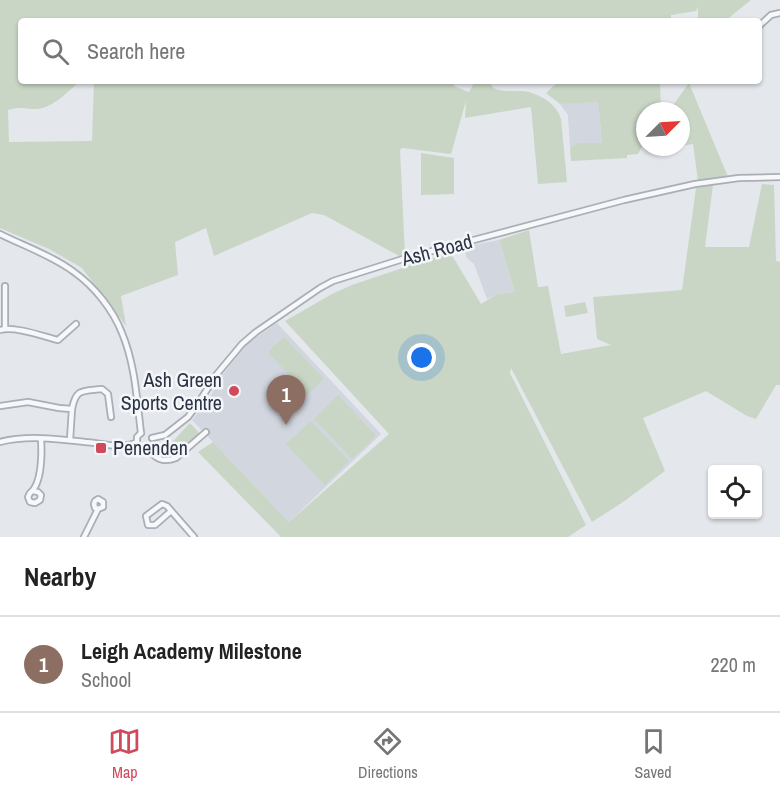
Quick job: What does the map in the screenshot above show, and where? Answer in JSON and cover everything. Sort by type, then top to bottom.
[{"type":"street","points":[[762,23],[771,15],[780,13]]},
{"type":"street","name":"Ash Road","points":[[152,438],[165,435],[188,417],[217,374],[256,332],[333,281],[406,258],[624,200],[722,180],[780,177]]},
{"type":"street","points":[[0,234],[75,272],[94,290],[109,310],[122,332],[128,353],[141,433],[136,442],[120,446],[70,440],[23,438],[0,442]]},
{"type":"street","points":[[5,285],[2,329],[58,340],[76,324]]},
{"type":"street","points":[[70,440],[74,397],[79,392],[102,388],[108,394],[111,417]]},
{"type":"street","points":[[0,406],[28,402],[72,409]]},
{"type":"street","points":[[136,442],[155,458],[170,461],[206,432]]},
{"type":"street","points":[[141,433],[148,433],[152,438],[152,444],[144,448]]},
{"type":"street","points":[[33,491],[41,463],[41,439]]},
{"type":"street","points":[[171,511],[155,525],[148,525],[146,516],[162,504],[167,506],[194,537]]},
{"type":"street","points":[[84,537],[98,509]]},
{"type":"shaded area","points":[[598,101],[602,144],[579,143],[570,148],[568,115],[560,104]]},
{"type":"shaded area","points":[[499,240],[515,292],[497,294],[487,299],[474,264],[467,258],[463,247]]},
{"type":"shaded area","points":[[277,323],[381,434],[289,522],[192,420],[209,399],[220,378],[247,344]]},
{"type":"green space","points":[[0,0],[751,0],[729,18],[698,18],[698,7],[696,11],[671,15],[671,18],[18,18],[18,84],[76,84],[49,106],[8,110],[9,142],[92,141],[94,84],[454,84],[454,86],[469,92],[473,84],[490,84],[496,89],[529,92],[553,105],[561,119],[567,182],[538,184],[531,107],[465,118],[466,101],[451,154],[402,148],[400,150],[405,256],[401,257],[324,215],[312,213],[214,256],[206,228],[175,242],[178,275],[121,296],[126,326],[82,268],[49,249],[0,228]]},
{"type":"green space","points":[[556,84],[660,84],[661,102],[636,102],[636,154],[627,155],[627,158],[571,161],[570,148],[578,143],[602,143],[598,102],[560,104],[546,93]]},
{"type":"green space","points":[[688,84],[728,177],[698,181],[693,144],[690,144],[690,102],[675,102]]},
{"type":"green space","points":[[421,153],[454,158],[454,194],[421,195]]},
{"type":"green space","points":[[762,184],[774,185],[776,261],[780,262],[780,385],[776,385],[756,419],[706,391],[643,418],[665,471],[592,522],[511,368],[510,373],[586,525],[568,537],[281,537],[198,452],[213,442],[289,522],[389,434],[285,321],[352,285],[450,252],[481,304],[497,294],[515,292],[499,240],[529,230],[538,287],[548,286],[561,354],[611,345],[597,339],[593,297],[682,290],[696,188],[713,185],[705,247],[749,247]]},
{"type":"green space","points":[[585,302],[588,313],[566,317],[564,306]]},
{"type":"green space","points":[[284,337],[324,379],[307,395],[268,352]]},
{"type":"green space","points":[[338,395],[376,436],[352,459],[314,419]]},
{"type":"green space","points":[[311,421],[349,461],[325,485],[286,444]]},
{"type":"green space","points":[[190,423],[200,434],[172,457],[162,453]]},
{"type":"place","name":"Ash Green Sports Centre","points":[[234,391]]},
{"type":"place","name":"Leigh Academy Milestone","points":[[286,425]]},
{"type":"place","name":"Penenden","points":[[101,448]]}]
